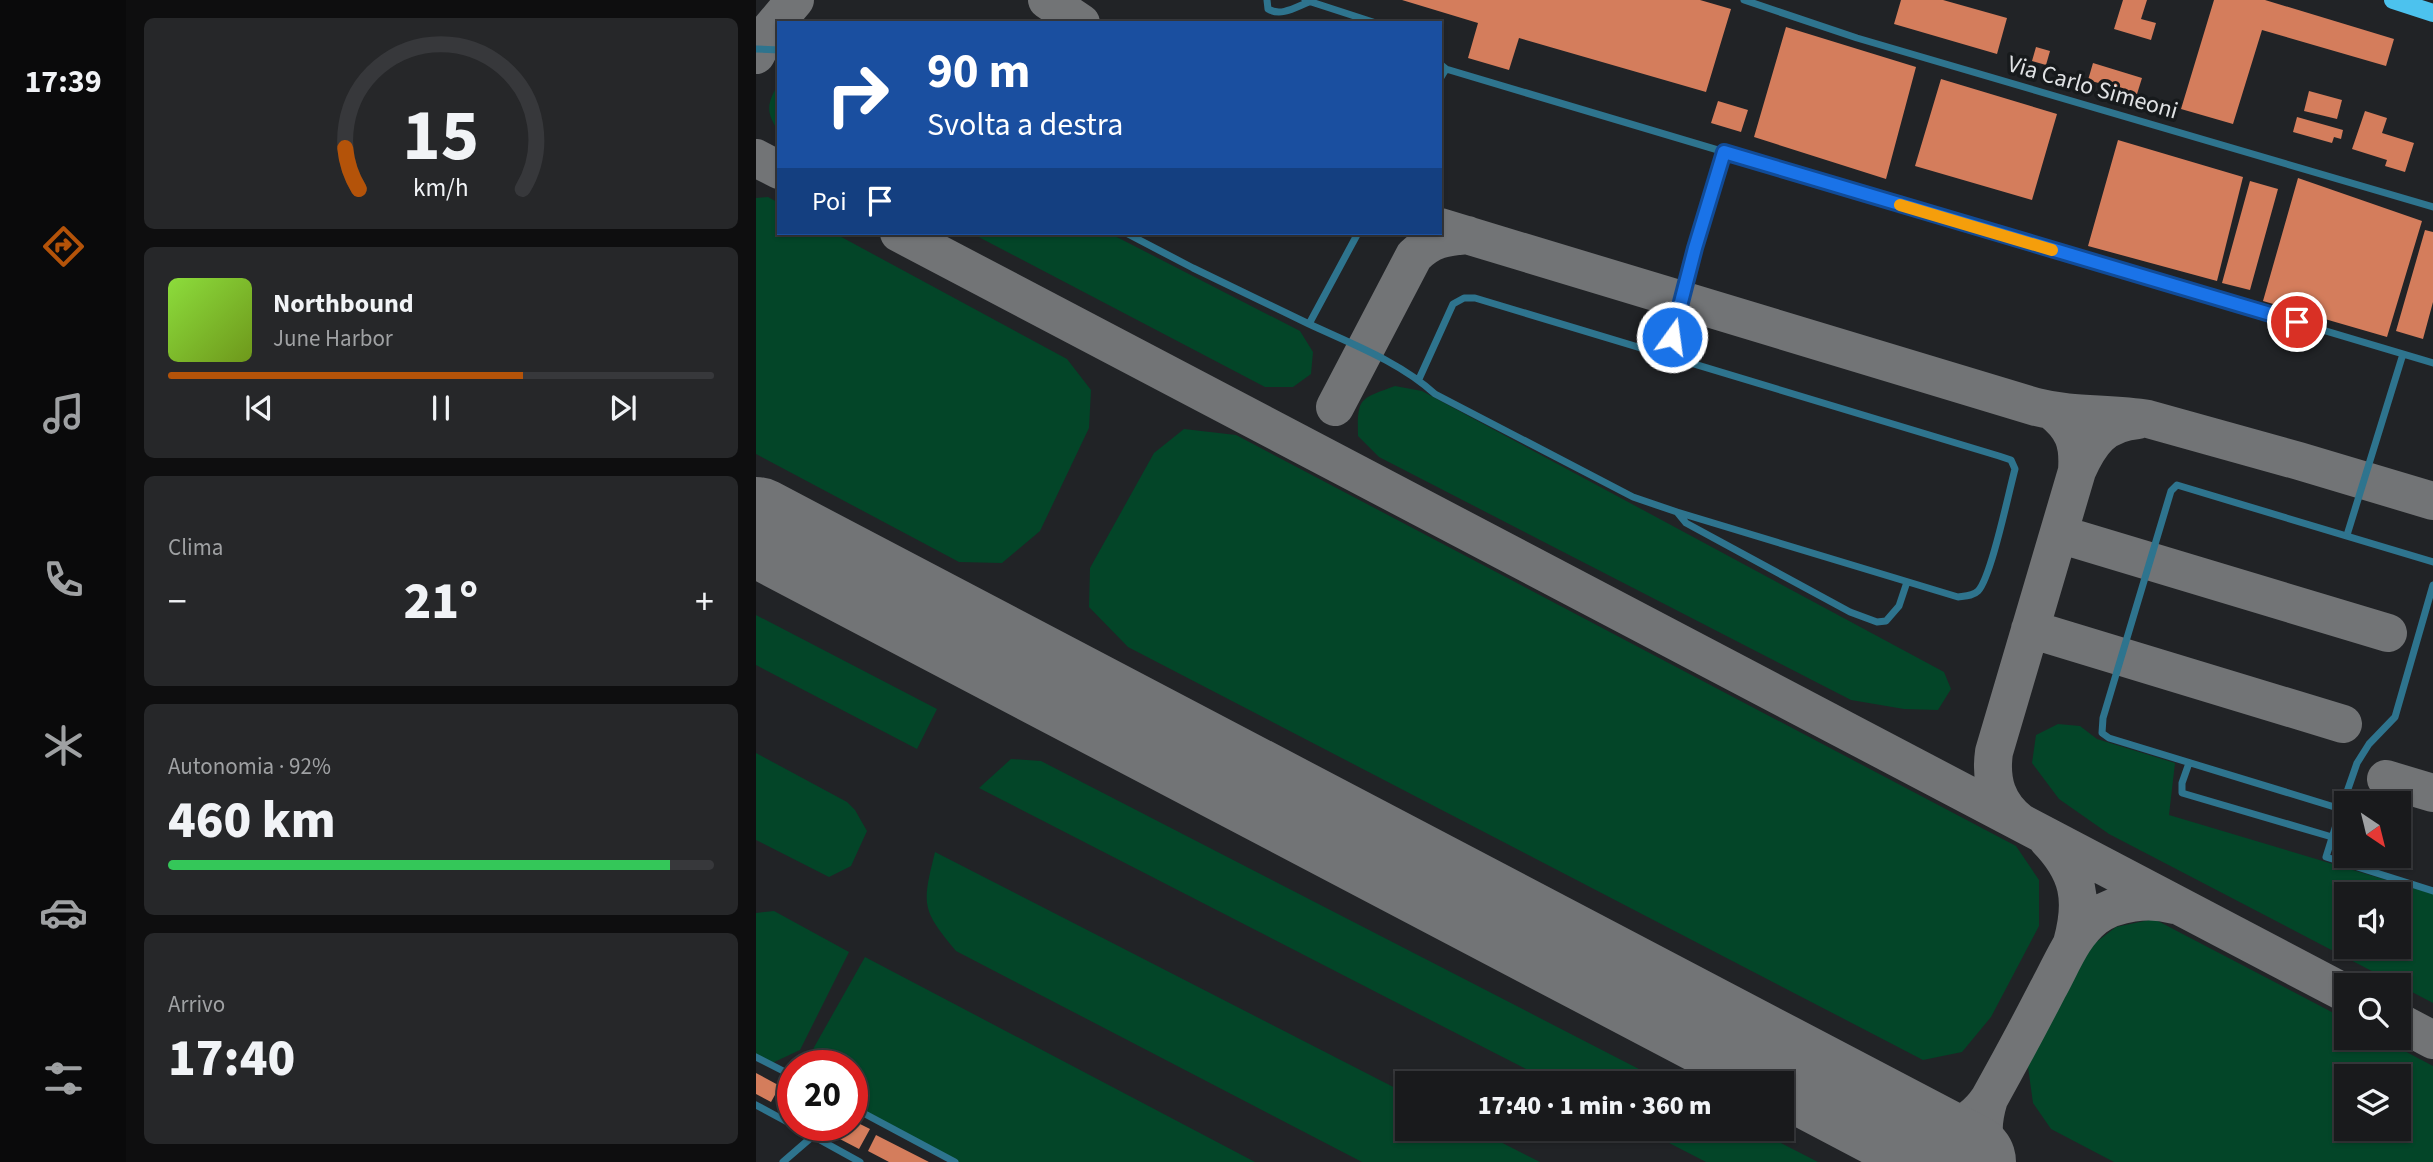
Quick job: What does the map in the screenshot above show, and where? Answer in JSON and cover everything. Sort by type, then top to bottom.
[{"type":"main road","points":[[2393,0],[2433,13]]},
{"type":"lane","points":[[1266,0],[1268,9],[1274,13],[1284,12],[1307,1],[1370,21]]},
{"type":"lane","name":"Via Carlo Simeoni","points":[[1744,0],[1857,38],[2433,207]]},
{"type":"lane","points":[[756,48],[777,50]]},
{"type":"lane","points":[[1443,66],[2433,363]]},
{"type":"lane","points":[[1668,356],[1695,248],[1724,152]]},
{"type":"lane","points":[[1130,235],[1419,379],[1435,394],[1620,491],[1677,512],[1958,597],[1970,596],[1979,590],[1988,572],[2015,469],[2011,460],[1475,298],[1464,298],[1453,304],[1419,379]]},
{"type":"lane","points":[[1309,324],[1356,235]]},
{"type":"lane","points":[[2347,535],[2403,354]]},
{"type":"lane","points":[[2334,807],[2109,738],[2102,733],[2103,718],[2171,491],[2177,485],[2433,562]]},
{"type":"lane","points":[[1677,512],[1686,523],[1850,612],[1877,622],[1886,621],[1899,606],[1907,582]]},
{"type":"lane","points":[[2347,791],[2357,762],[2369,744],[2395,717],[2433,584]]},
{"type":"lane","points":[[2189,763],[2182,783],[2182,793],[2332,837]]},
{"type":"lane","points":[[2334,831],[2326,857],[2433,891]]},
{"type":"lane","points":[[756,1056],[777,1067]]},
{"type":"lane","points":[[756,1105],[777,1116]]},
{"type":"lane","points":[[868,1116],[955,1162]]},
{"type":"lane","points":[[783,1162],[807,1141]]},
{"type":"lane","points":[[822,1141],[860,1162]]},
{"type":"green space","points":[[777,87],[777,129],[769,108]]},
{"type":"green space","points":[[768,197],[777,202],[777,235],[838,235],[1067,359],[1091,390],[1089,428],[1040,531],[1002,563],[959,562],[756,454],[756,198]]},
{"type":"green space","points":[[975,235],[1113,235],[1300,331],[1313,352],[1311,374],[1293,387],[1265,387]]},
{"type":"green space","points":[[1395,386],[1422,391],[1944,672],[1951,689],[1938,710],[1904,709],[1851,700],[1379,457],[1358,436],[1358,414],[1360,406],[1368,397]]},
{"type":"green space","points":[[1184,429],[1236,435],[2016,846],[2039,880],[2039,926],[1991,1017],[1962,1052],[1923,1060],[1128,647],[1089,607],[1090,568],[1154,453]]},
{"type":"green space","points":[[756,615],[937,709],[917,749],[756,665]]},
{"type":"green space","points":[[2058,724],[2080,726],[2097,739],[2175,763],[2169,815],[2334,864],[2334,868],[2346,868],[2393,882],[2334,882],[2334,951],[2109,834],[2059,799],[2032,763],[2036,735]]},
{"type":"green space","points":[[756,753],[847,802],[855,810],[867,831],[851,866],[829,877],[756,840]]},
{"type":"green space","points":[[1011,759],[1041,761],[1643,1071],[1530,1071],[979,788]]},
{"type":"green space","points":[[935,852],[1395,1088],[1395,1141],[1499,1141],[1540,1162],[1362,1162],[956,951],[931,915],[927,896]]},
{"type":"green space","points":[[2411,887],[2433,894],[2433,1003],[2411,992],[2411,973],[2375,973],[2349,959],[2411,959]]},
{"type":"green space","points":[[774,911],[849,952],[800,1050],[777,1050],[777,1061],[770,1064],[756,1057],[756,913]]},
{"type":"green space","points":[[2154,919],[2334,1013],[2334,1050],[2403,1050],[2433,1066],[2433,1162],[2114,1162],[2051,1129],[2033,1103],[2028,1067],[2082,953],[2116,927]]},
{"type":"green space","points":[[865,957],[1255,1162],[955,1162],[868,1116],[868,1050],[813,1050]]},
{"type":"green space","points":[[1665,1141],[1777,1141],[1818,1162],[1706,1162]]},
{"type":"building","points":[[1402,0],[1700,0],[1731,9],[1706,92],[1519,38],[1509,70],[1468,58],[1478,23]]},
{"type":"building","points":[[1901,0],[1943,0],[2007,18],[1997,54],[1894,24]]},
{"type":"building","points":[[2123,0],[2147,0],[2141,19],[2156,23],[2151,40],[2114,29]]},
{"type":"building","points":[[2214,0],[2265,0],[2394,39],[2386,66],[2262,30],[2233,124],[2181,109]]},
{"type":"building","points":[[1786,27],[1916,67],[1886,179],[1754,137]]},
{"type":"building","points":[[2036,47],[2050,51],[2046,65],[2032,61]]},
{"type":"building","points":[[2093,63],[2142,78],[2137,94],[2088,80]]},
{"type":"building","points":[[1941,79],[2057,114],[2032,200],[1915,166]]},
{"type":"building","points":[[2309,91],[2342,100],[2337,119],[2304,111]]},
{"type":"building","points":[[1718,101],[1748,110],[1741,132],[1711,123]]},
{"type":"building","points":[[2365,111],[2387,118],[2382,133],[2414,143],[2405,172],[2385,166],[2387,160],[2352,149]]},
{"type":"building","points":[[2297,117],[2343,130],[2341,139],[2334,137],[2332,143],[2293,132]]},
{"type":"building","points":[[2118,140],[2243,177],[2217,281],[2088,246]]},
{"type":"building","points":[[2298,178],[2422,221],[2387,337],[2263,301]]},
{"type":"building","points":[[2250,181],[2278,189],[2250,290],[2222,283]]},
{"type":"building","points":[[2425,230],[2433,232],[2433,302],[2423,339],[2396,331]]},
{"type":"building","points":[[756,1073],[777,1084],[777,1091],[771,1102],[756,1094]]},
{"type":"building","points":[[876,1135],[929,1162],[889,1162],[868,1151]]},
{"type":"building","points":[[844,1141],[863,1141],[859,1149]]},
{"type":"taxiway","points":[[777,21],[795,0]]},
{"type":"taxiway","points":[[1047,0],[1078,21]]},
{"type":"taxiway","points":[[756,55],[777,21]]},
{"type":"taxiway","points":[[756,158],[777,169]]},
{"type":"taxiway","points":[[1442,228],[2036,407],[2148,419],[2433,501]]},
{"type":"taxiway","points":[[903,235],[2334,987]]},
{"type":"taxiway","points":[[1335,407],[1414,256],[1439,240],[1468,235]]},
{"type":"taxiway","points":[[2051,410],[2065,423],[2076,444],[2077,471],[2087,451],[2099,436],[2116,425],[2138,420]]},
{"type":"taxiway","points":[[2020,822],[2006,808],[1997,791],[1993,773],[1994,752],[2077,471]]},
{"type":"taxiway","points":[[2059,534],[2388,633]]},
{"type":"taxiway","points":[[2030,629],[2343,724]]},
{"type":"taxiway","points":[[2386,779],[2433,793]]},
{"type":"taxiway","points":[[2047,839],[2066,863],[2076,887],[2078,913],[2072,943]]},
{"type":"taxiway","points":[[1992,1162],[1984,1131],[1989,1099],[2080,932],[2095,917],[2123,905],[2154,902],[2174,905]]},
{"type":"taxiway","points":[[2411,1028],[2433,1040]]},
{"type":"taxiway","points":[[1897,1125],[1936,1131],[1948,1129],[1970,1119],[1989,1099]]},
{"type":"runway","points":[[756,526],[1967,1162]]},
{"type":"slow traffic","points":[[1900,205],[2052,250]]},
{"type":"route","points":[[1672,337],[1724,152],[2297,322]]}]
